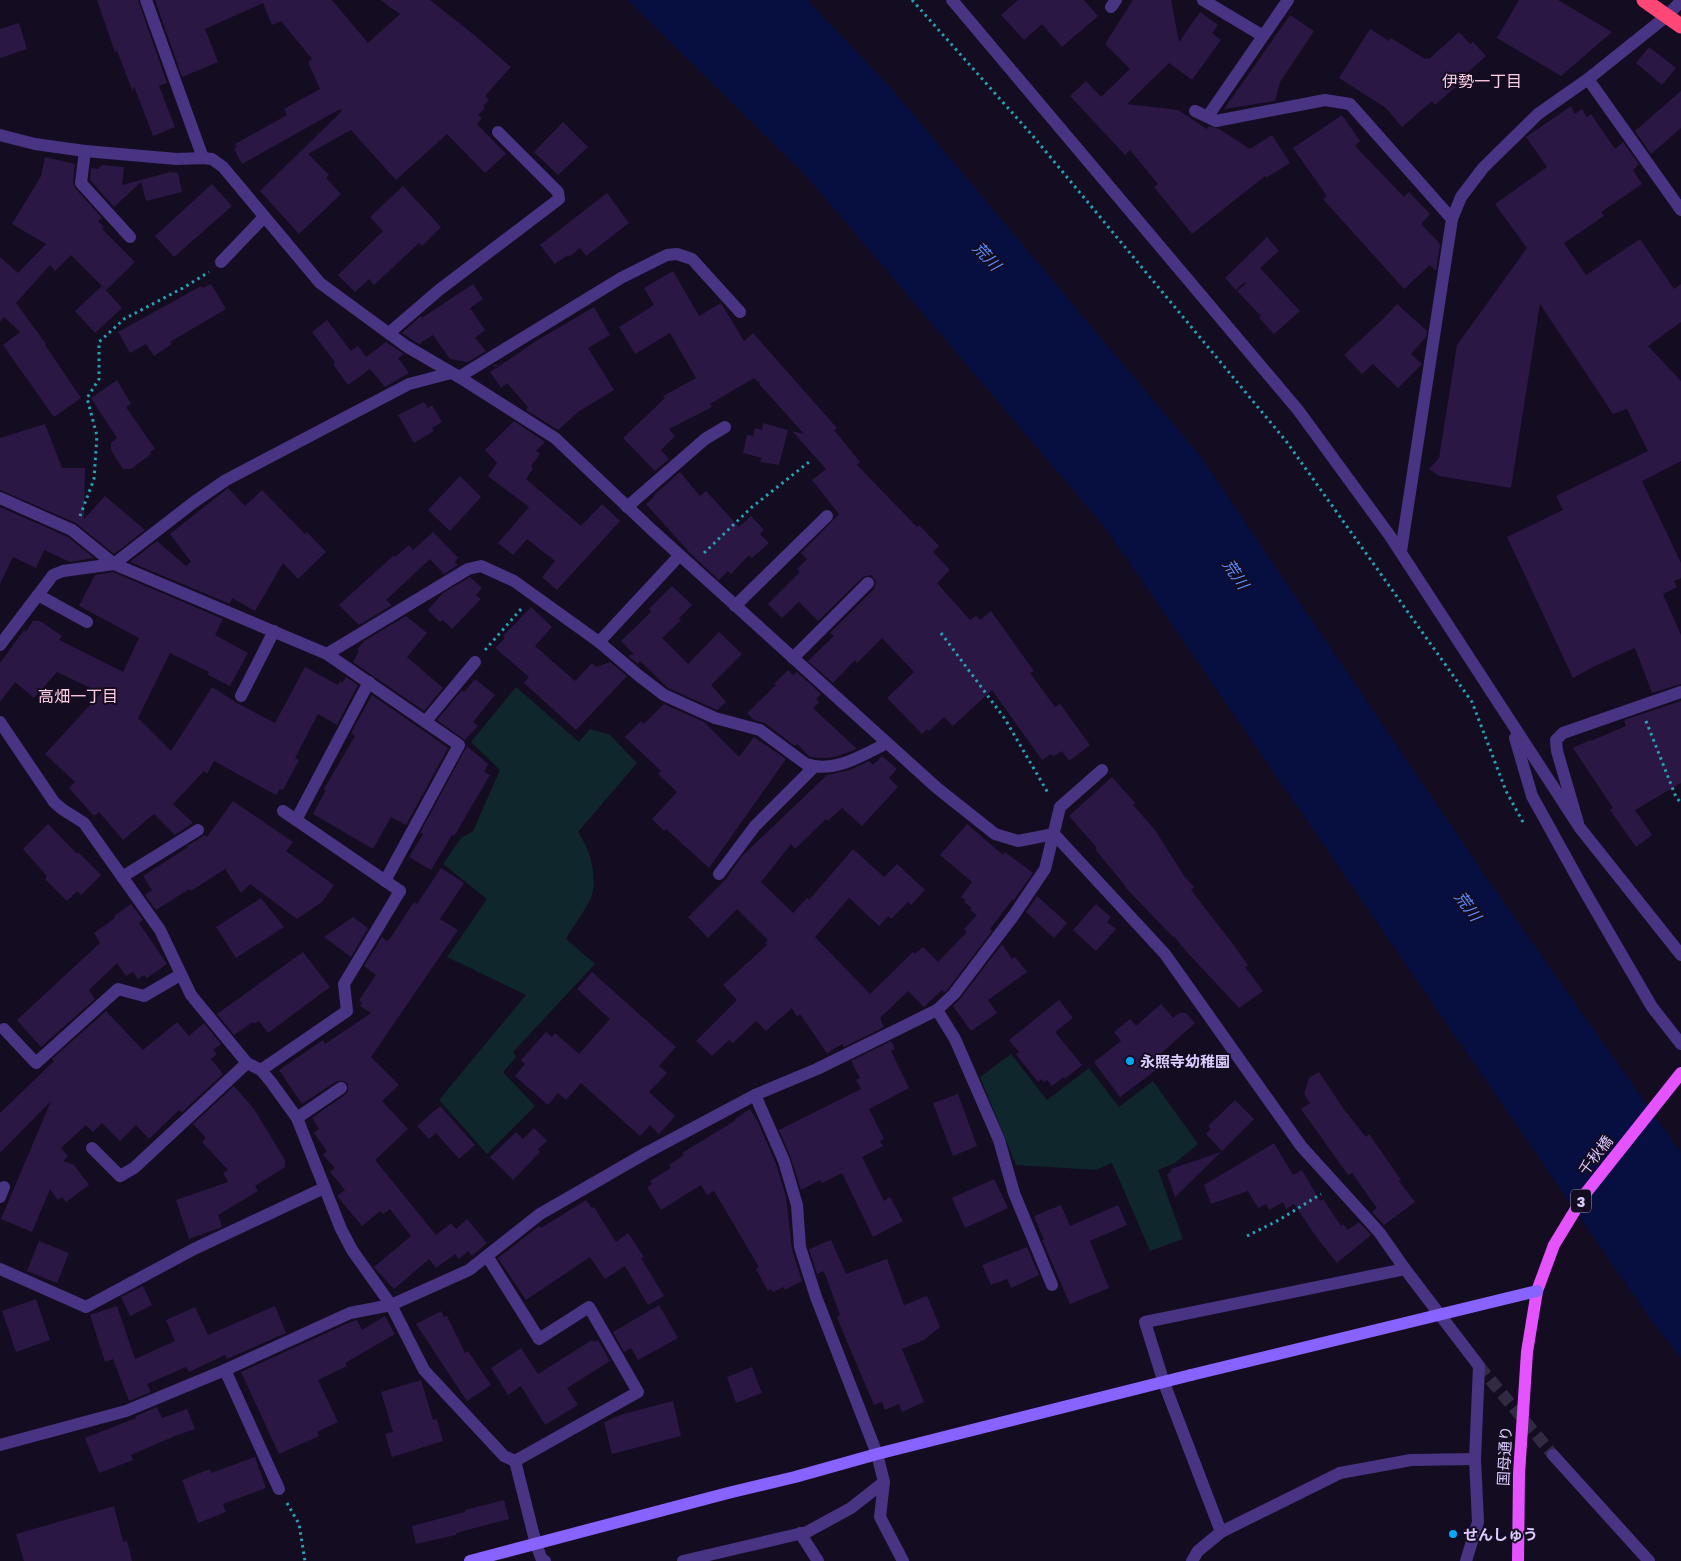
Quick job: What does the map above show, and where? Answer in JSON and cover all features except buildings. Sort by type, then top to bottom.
[{"type":"highway","points":[[1644,0],[1681,26]]},
{"type":"main road","name":"千秋橋","points":[[1527,1352],[1537,1291],[1554,1245],[1585,1194],[1681,1073]]},
{"type":"main road","name":"国母通り","points":[[1518,1561],[1519,1474],[1527,1352]]},
{"type":"street","points":[[146,0],[203,158]]},
{"type":"street","points":[[952,0],[1298,410],[1401,551],[1511,724],[1580,828],[1681,955]]},
{"type":"street","points":[[1208,116],[1288,0]]},
{"type":"street","points":[[1207,1],[1263,36]]},
{"type":"street","points":[[1401,551],[1452,219],[1461,198],[1483,168],[1538,114],[1588,79],[1668,16],[1681,1]]},
{"type":"street","points":[[1588,79],[1681,210]]},
{"type":"street","points":[[1195,111],[1216,121],[1325,100],[1350,104],[1452,219]]},
{"type":"street","points":[[389,333],[439,290],[559,199],[558,192],[498,132]]},
{"type":"street","points":[[0,135],[35,144],[85,151],[177,159],[212,159],[223,167],[320,283],[389,333],[555,438],[679,556],[937,788],[995,834],[1018,841],[1054,834]]},
{"type":"street","points":[[85,151],[81,182],[130,237]]},
{"type":"street","points":[[220,262],[264,217]]},
{"type":"street","points":[[0,644],[53,575],[63,571],[114,564],[194,502],[226,480],[409,384],[455,375],[621,278],[667,255],[678,254],[692,259],[740,312]]},
{"type":"street","points":[[627,507],[705,439],[725,428]]},
{"type":"street","points":[[0,498],[72,530],[114,564],[327,654],[460,745],[385,881]]},
{"type":"street","points":[[735,606],[827,516]]},
{"type":"street","points":[[599,642],[679,556]]},
{"type":"street","points":[[327,654],[468,569],[481,566],[514,582],[534,595],[599,642],[664,694],[715,718],[760,730],[806,764],[814,767],[835,766],[858,758],[887,743]]},
{"type":"street","points":[[793,658],[868,583]]},
{"type":"street","points":[[38,595],[87,622]]},
{"type":"street","points":[[241,696],[274,631]]},
{"type":"street","points":[[426,721],[475,662]]},
{"type":"street","points":[[296,820],[369,682]]},
{"type":"street","points":[[1580,828],[1557,751],[1556,740],[1563,733],[1681,692]]},
{"type":"street","points":[[0,722],[54,802],[84,823],[160,930],[191,996],[246,1063],[261,1070],[297,1118],[324,1188],[352,1250],[391,1306],[424,1370],[504,1456],[514,1461],[536,1544],[542,1560],[545,1561]]},
{"type":"street","points":[[1511,724],[1532,796],[1652,1007],[1681,1044]]},
{"type":"street","points":[[719,874],[755,826],[814,767]]},
{"type":"street","points":[[0,1444],[126,1411],[225,1370],[350,1313],[391,1306],[469,1270],[540,1214],[646,1152],[755,1095],[817,1069],[937,1010],[954,994],[1014,915],[1045,869],[1060,807],[1102,770]]},
{"type":"street","points":[[261,1070],[347,1011],[344,984],[400,891],[283,810]]},
{"type":"street","points":[[122,877],[198,830]]},
{"type":"street","points":[[1054,834],[1165,954],[1301,1146],[1379,1232],[1478,1366],[1475,1459],[1478,1522],[1466,1561]]},
{"type":"street","points":[[4,1029],[36,1064],[118,990],[144,996],[180,975]]},
{"type":"street","points":[[937,1010],[955,1040],[999,1140],[1014,1193],[1052,1285]]},
{"type":"street","points":[[92,1148],[120,1176],[134,1168],[246,1063]]},
{"type":"street","points":[[297,1118],[342,1088]]},
{"type":"street","points":[[755,1095],[784,1161],[796,1205],[800,1247],[816,1297],[877,1454],[884,1482],[880,1517],[903,1561]]},
{"type":"street","points":[[0,1268],[86,1307],[194,1249],[324,1188]]},
{"type":"street","points":[[487,1256],[539,1339],[589,1307],[638,1392],[514,1461]]},
{"type":"street","points":[[1221,1532],[1164,1383],[1145,1322],[1405,1269]]},
{"type":"street","points":[[470,1561],[877,1454],[1537,1291]]},
{"type":"street","points":[[225,1370],[279,1489]]},
{"type":"street","points":[[1553,1455],[1650,1561]]},
{"type":"street","points":[[1192,1561],[1198,1551],[1221,1532],[1340,1473],[1411,1460],[1475,1459]]},
{"type":"street","points":[[683,1561],[807,1532],[851,1508],[884,1482]]},
{"type":"street","points":[[800,1533],[818,1561]]},
{"type":"path","points":[[912,0],[1032,135],[1286,441],[1472,702],[1506,791],[1525,824]]},
{"type":"path","points":[[72,530],[83,510],[94,479],[98,436],[87,398],[99,379],[99,342],[124,319],[202,277],[220,262]]},
{"type":"path","points":[[691,566],[752,507],[809,462]]},
{"type":"path","points":[[475,662],[534,595]]},
{"type":"path","points":[[941,633],[1005,720],[1045,789],[1060,807]]},
{"type":"path","points":[[1640,706],[1676,797],[1681,803]]},
{"type":"path","points":[[1248,1236],[1279,1220],[1336,1185]]},
{"type":"path","points":[[279,1489],[299,1524],[305,1561]]},
{"type":"green space","points":[[516,687],[579,742],[590,729],[609,734],[637,763],[578,832],[589,854],[594,879],[592,895],[566,939],[595,964],[513,1052],[516,1057],[503,1072],[535,1106],[487,1154],[439,1100],[526,995],[447,957],[487,899],[443,864],[461,838],[473,831],[500,770],[471,742]]},
{"type":"green space","points":[[1011,1054],[1047,1100],[1089,1068],[1119,1107],[1153,1081],[1198,1144],[1175,1163],[1158,1170],[1183,1239],[1150,1251],[1112,1163],[1096,1170],[1016,1165],[980,1077]]},
{"type":"water","name":"荒川","points":[[628,0],[807,0],[891,88],[1201,457],[1484,874],[1681,1153],[1681,1358],[1650,1319],[1106,529],[808,178]]},
{"type":"tunnel","points":[[1479,1366],[1553,1455]]},
{"type":"place","name":"永照寺幼稚園","points":[[1130,1061]]},
{"type":"place","name":"せんしゅう","points":[[1453,1534]]},
{"type":"district","name":"伊勢一丁目","points":[[1482,81]]},
{"type":"district","name":"高畑一丁目","points":[[78,696]]}]
